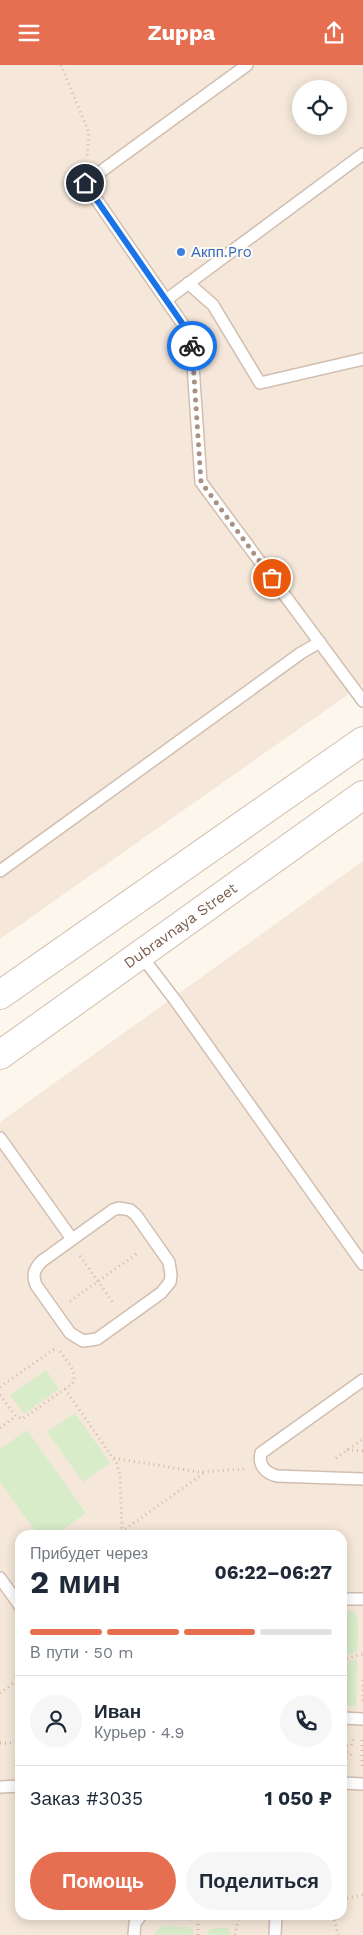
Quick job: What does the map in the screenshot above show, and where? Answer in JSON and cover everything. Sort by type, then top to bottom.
[{"type":"street","points":[[0,995],[363,741]]},
{"type":"street","name":"Dubravnaya Street","points":[[0,1055],[363,795]]},
{"type":"lane","points":[[247,65],[85,183],[191,336],[201,482],[363,701]]},
{"type":"lane","points":[[166,300],[363,154]]},
{"type":"lane","points":[[188,283],[213,305],[260,383],[363,359]]},
{"type":"lane","points":[[0,871],[301,653],[320,642]]},
{"type":"lane","points":[[140,955],[175,1000],[363,1264]]},
{"type":"lane","points":[[0,1138],[71,1240]]},
{"type":"lane","points":[[125,1208],[136,1215],[154,1241],[169,1263],[170,1282],[161,1293],[97,1339],[82,1341],[73,1336],[36,1285],[34,1272],[36,1266],[113,1210],[125,1208]]},
{"type":"lane","points":[[363,1380],[261,1453],[260,1457],[262,1467],[269,1474],[277,1476],[363,1479]]},
{"type":"lane","points":[[0,1578],[15,1599]]},
{"type":"lane","points":[[347,1599],[363,1599]]},
{"type":"lane","points":[[347,1718],[363,1719]]},
{"type":"lane","points":[[347,1783],[363,1784]]},
{"type":"lane","points":[[0,1787],[15,1787]]},
{"type":"lane","points":[[134,1935],[135,1923],[137,1920]]},
{"type":"lane","points":[[275,1935],[276,1920]]},
{"type":"path","points":[[60,65],[88,133],[85,183]]},
{"type":"path","points":[[71,1240],[125,1319]]},
{"type":"path","points":[[55,1311],[154,1241]]},
{"type":"path","points":[[0,1387],[73,1336]]},
{"type":"path","points":[[0,1395],[20,1419],[72,1384],[75,1375],[57,1347]]},
{"type":"path","points":[[65,1389],[114,1458],[120,1476],[122,1530]]},
{"type":"path","points":[[0,1428],[16,1416]]},
{"type":"path","points":[[347,1450],[363,1451]]},
{"type":"path","points":[[114,1458],[205,1473],[262,1467]]},
{"type":"path","points":[[123,1530],[205,1473]]},
{"type":"path","points":[[347,1659],[363,1654]]},
{"type":"path","points":[[0,1693],[15,1682]]},
{"type":"path","points":[[347,1746],[350,1746],[354,1737],[362,1737]]},
{"type":"path","points":[[0,1743],[15,1743]]},
{"type":"path","points":[[362,1747],[362,1770]]},
{"type":"path","points":[[347,1898],[363,1895]]},
{"type":"path","points":[[198,1920],[198,1935]]},
{"type":"path","points":[[236,1935],[238,1920]]},
{"type":"path","points":[[334,1920],[338,1935]]},
{"type":"shaded area","points":[[0,65],[363,65],[363,684],[0,939]]},
{"type":"shaded area","points":[[363,861],[363,1935],[0,1935],[0,1122]]},
{"type":"green space","points":[[46,1370],[59,1389],[24,1414],[10,1395]]},
{"type":"green space","points":[[75,1413],[110,1463],[83,1482],[47,1432]]},
{"type":"green space","points":[[27,1430],[86,1513],[62,1530],[34,1530],[0,1482],[0,1449]]},
{"type":"green space","points":[[347,1611],[355,1613],[357,1616],[357,1652],[347,1655]]},
{"type":"green space","points":[[357,1659],[356,1707],[347,1705],[347,1662]]},
{"type":"green space","points":[[163,1926],[188,1927],[193,1930],[194,1935],[154,1935]]},
{"type":"green space","points":[[228,1928],[232,1935],[207,1935],[209,1930]]},
{"type":"way so far","points":[[192,346],[201,482],[272,578]]},
{"type":"place","name":"Акпп.Pro","points":[[181,252]]},
{"type":"route","points":[[85,183],[191,336],[192,346]]}]
